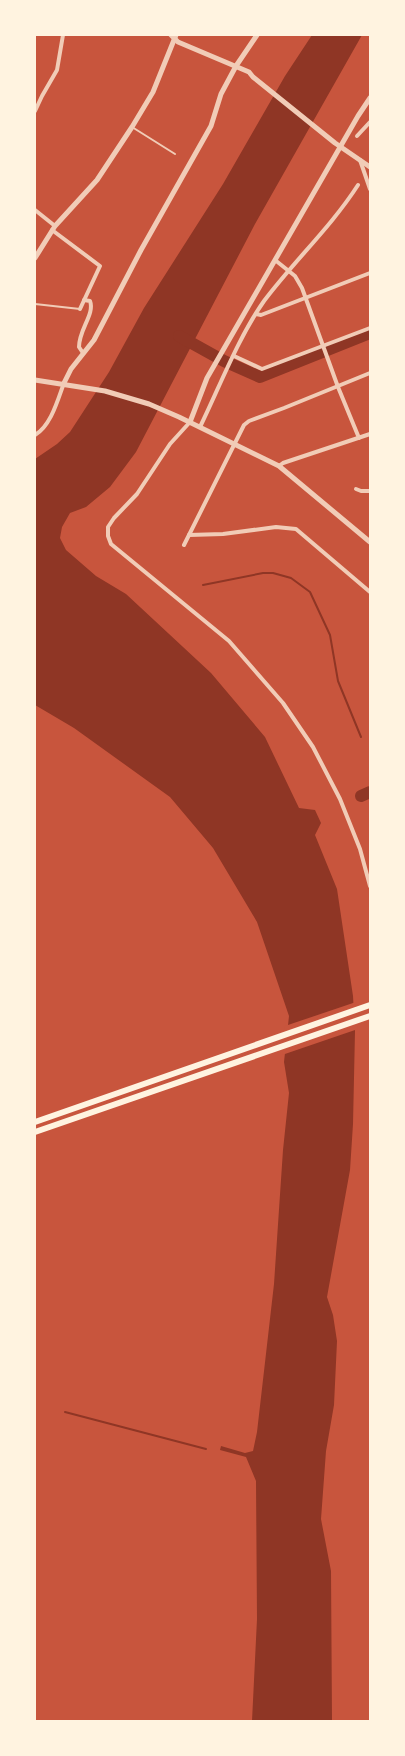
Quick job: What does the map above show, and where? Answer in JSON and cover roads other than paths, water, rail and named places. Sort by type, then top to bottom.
[{"type":"highway","points":[[35,1122],[370,1005]]},
{"type":"highway","points":[[35,1132],[370,1016]]},
{"type":"street","points":[[35,111],[57,70],[64,35]]},
{"type":"street","points":[[35,435],[42,430],[50,416],[71,369],[94,340],[141,250],[211,126],[221,94],[236,66],[257,35]]},
{"type":"street","points":[[174,36],[178,42],[249,72],[338,145],[370,167]]},
{"type":"street","points":[[35,258],[53,228],[97,180],[132,127],[153,92],[174,36]]},
{"type":"street","points":[[370,98],[338,145],[207,378],[190,422],[170,444],[137,494],[108,527],[108,536],[111,544],[229,641],[283,703],[313,747],[340,799],[360,849],[370,886]]},
{"type":"street","points":[[357,136],[370,122]]},
{"type":"street","points":[[360,160],[370,189]]},
{"type":"street","points":[[200,427],[256,314],[289,270],[345,204],[358,185]]},
{"type":"street","points":[[35,210],[53,228],[100,266],[80,309]]},
{"type":"street","points":[[275,260],[295,276],[306,297],[338,387],[359,438]]},
{"type":"street","points":[[256,314],[261,316],[370,273]]},
{"type":"street","points":[[83,353],[79,346],[80,334],[92,310],[90,301],[84,300]]},
{"type":"street","points":[[234,356],[262,369],[370,328]]},
{"type":"street","points":[[184,545],[244,425],[248,421],[370,373]]},
{"type":"street","points":[[35,380],[64,383],[128,397],[190,422],[279,466],[370,542]]},
{"type":"street","points":[[279,466],[283,463],[370,434]]},
{"type":"street","points":[[356,489],[370,492]]},
{"type":"street","points":[[189,535],[223,534],[276,527],[296,529],[370,592]]},
{"type":"lane","points":[[132,127],[175,154]]},
{"type":"lane","points":[[35,304],[80,309]]},
{"type":"waterway","points":[[179,336],[224,361],[260,377],[370,333]]},
{"type":"waterway","points":[[203,585],[263,573],[273,573],[291,578],[310,592],[330,635],[338,681],[361,737]]},
{"type":"waterway","points":[[361,796],[370,792]]},
{"type":"waterway","points":[[65,1412],[206,1449]]}]
